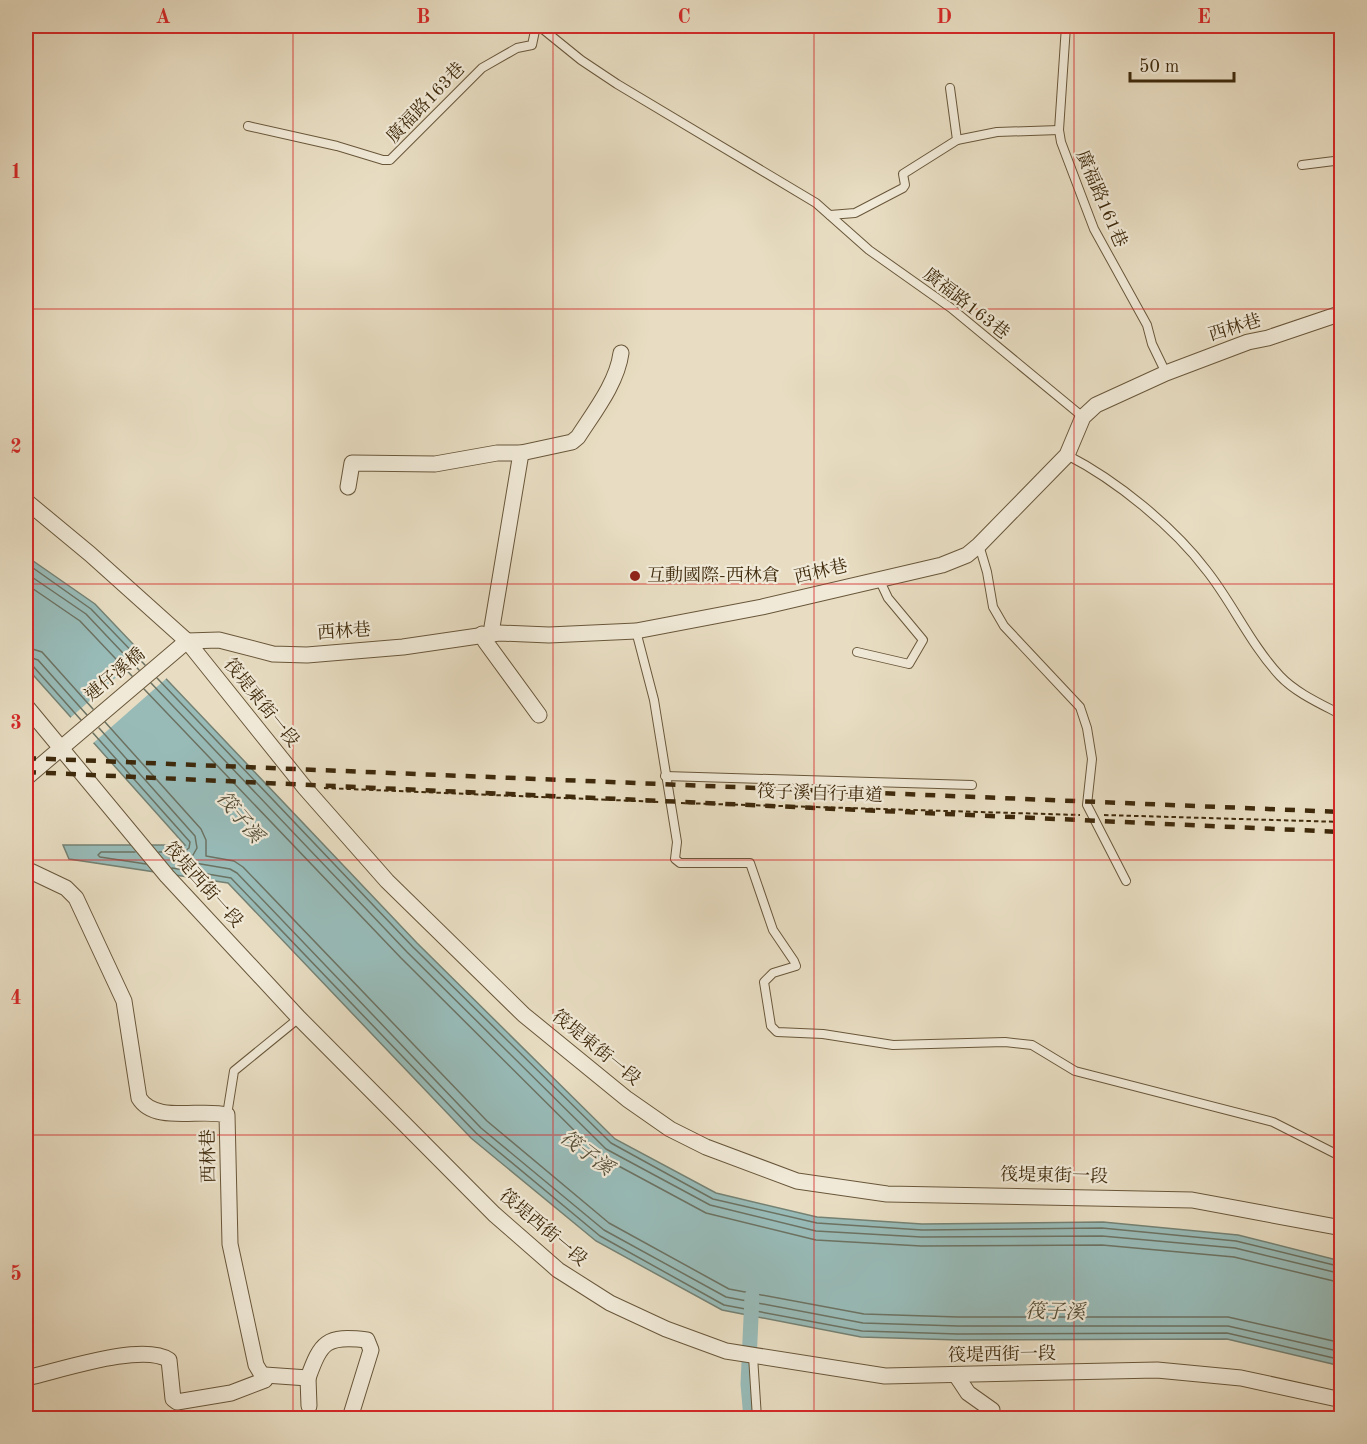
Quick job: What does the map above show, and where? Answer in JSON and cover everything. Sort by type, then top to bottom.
[{"type":"street","name":"西林巷","points":[[182,645],[219,640],[273,654],[307,655],[403,647],[487,634],[636,632],[762,607],[942,565],[967,555],[979,545],[1067,455],[1083,417],[1096,405],[1166,373],[1248,342],[1268,338],[1341,313]]},
{"type":"street","points":[[348,487],[352,463],[435,464],[496,453],[521,453],[562,446],[578,437],[615,374],[621,353]]},
{"type":"street","points":[[521,453],[485,641],[539,715]]},
{"type":"street","name":"筏堤東街一段","points":[[26,501],[90,554],[182,645],[387,881],[524,1015],[627,1099],[670,1129],[706,1147],[797,1181],[887,1194],[1192,1200],[1341,1228]]},
{"type":"street","name":"連仔溪橋","points":[[26,778],[182,645]]},
{"type":"street","name":"筏堤西街一段","points":[[26,706],[66,743],[167,876],[299,1018],[494,1214],[558,1270],[610,1303],[666,1329],[726,1351],[885,1377],[1157,1370],[1241,1378],[1341,1400]]},
{"type":"street","name":"西林巷","points":[[26,869],[66,888],[76,898],[124,1001],[139,1098],[143,1104],[147,1108],[172,1113],[227,1114],[230,1244],[256,1365],[264,1375]]},
{"type":"street","points":[[309,1406],[308,1378],[314,1358],[322,1345],[333,1340],[347,1338],[367,1340],[371,1350],[350,1419]]},
{"type":"street","points":[[26,1378],[123,1354],[142,1353],[163,1356],[169,1360],[173,1399],[179,1402],[231,1393],[266,1380],[264,1375],[308,1378]]},
{"type":"street","points":[[956,1375],[968,1393],[992,1410],[992,1419]]},
{"type":"street","points":[[179,1402],[180,1419]]},
{"type":"lane","name":"廣福路163巷","points":[[248,126],[390,160],[482,68],[517,48],[532,45],[537,26],[580,60],[616,84],[786,184],[830,215],[860,243],[951,308],[1083,417]]},
{"type":"lane","name":"廣福路161巷","points":[[1066,26],[1059,130],[1071,172],[1094,229],[1147,325],[1152,344],[1166,373]]},
{"type":"lane","points":[[950,88],[957,140]]},
{"type":"lane","points":[[830,215],[855,213],[903,188],[905,185],[903,174],[957,140],[997,132],[1059,130]]},
{"type":"lane","points":[[1302,165],[1341,160]]},
{"type":"lane","points":[[1067,455],[1105,478],[1182,542],[1225,595],[1280,676],[1294,688],[1341,715]]},
{"type":"lane","points":[[979,545],[987,572],[993,607],[1004,626],[1080,707],[1088,728],[1092,759],[1087,805],[1126,881]]},
{"type":"lane","points":[[857,652],[909,664],[923,640],[888,598],[879,578]]},
{"type":"lane","points":[[636,632],[654,700],[677,842],[675,859],[680,863],[725,865],[742,861],[750,863],[769,921],[796,966],[766,977],[764,982],[771,1026],[777,1032],[823,1034],[893,1045],[1005,1042],[1032,1045],[1074,1071],[1273,1122],[1341,1157]]},
{"type":"lane","points":[[665,776],[972,785]]},
{"type":"lane","points":[[227,1114],[234,1071],[299,1018]]},
{"type":"lane","points":[[753,1356],[757,1419]]},
{"type":"path","name":"筏子溪自行車道","points":[[305,788],[670,803],[1088,815]]},
{"type":"path","points":[[1100,815],[1341,822]]},
{"type":"water","name":"筏子溪","points":[[26,556],[95,604],[417,943],[615,1139],[716,1193],[817,1217],[922,1224],[1103,1222],[1238,1235],[1341,1261],[1341,1366],[1227,1339],[958,1340],[861,1337],[722,1310],[596,1241],[471,1138],[228,883],[69,859],[63,845],[185,845],[26,667]]},
{"type":"pier","points":[[145,652],[168,677],[91,745],[69,719]]},
{"type":"waterway","points":[[751,1418],[748,1384],[752,1296]]},
{"type":"railway","points":[[26,758],[1342,812]]},
{"type":"railway","points":[[26,772],[1342,832]]},
{"type":"place","name":"互動國際-西林倉","points":[[635,576]]}]
